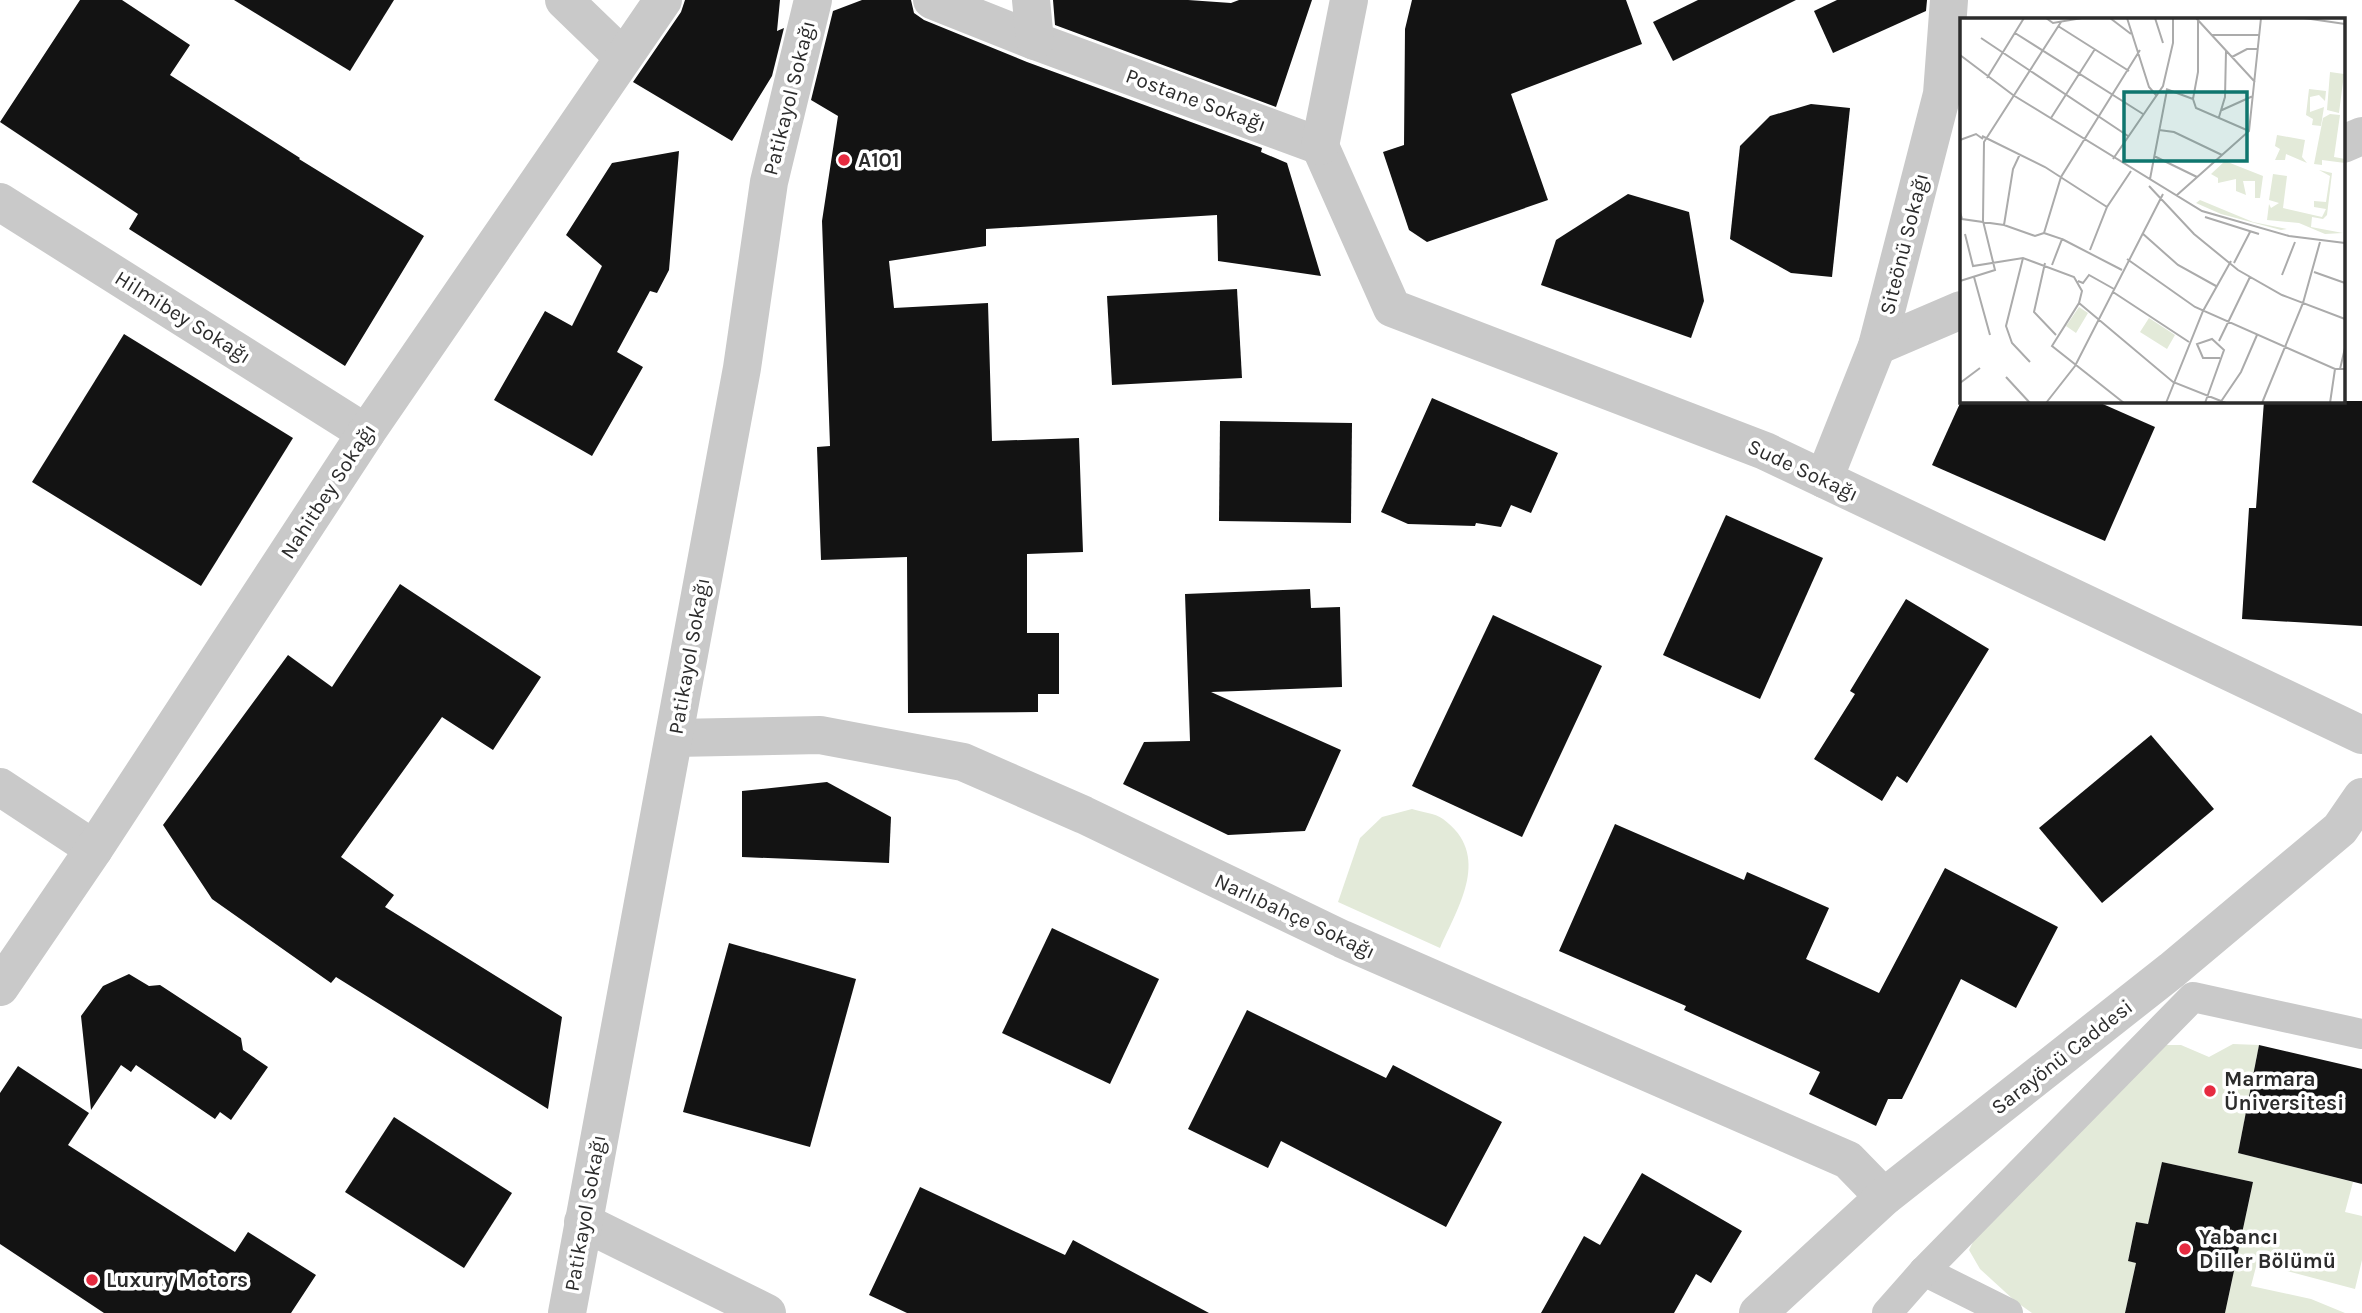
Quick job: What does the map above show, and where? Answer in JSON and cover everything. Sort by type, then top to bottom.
[{"type":"street","points":[[564,0],[623,57]]},
{"type":"street","name":"Nahitbey Sokağı","points":[[0,987],[94,849],[366,433],[663,0]]},
{"type":"street","name":"Patikayol Sokağı","points":[[567,1313],[675,738],[743,357],[769,182],[813,0]]},
{"type":"street","name":"Postane Sokağı","points":[[932,0],[1320,146]]},
{"type":"street","points":[[1031,0],[1035,41]]},
{"type":"street","points":[[1320,146],[1349,0]]},
{"type":"street","name":"Siteönü Sokağı","points":[[1824,479],[1877,346],[1942,94],[1949,0]]},
{"type":"street","points":[[2344,144],[2362,136]]},
{"type":"street","name":"Sude Sokağı","points":[[1320,146],[1392,308],[1765,451],[2362,734]]},
{"type":"street","name":"Hilmibey Sokağı","points":[[0,202],[366,433]]},
{"type":"street","points":[[1877,346],[1960,310]]},
{"type":"street","name":"Narlıbahçe Sokağı","points":[[675,738],[820,735],[963,762],[1084,815],[1342,939],[1848,1160],[1884,1197]]},
{"type":"street","points":[[0,787],[94,849]]},
{"type":"street","name":"Sarayönü Caddesi","points":[[1758,1313],[1884,1197],[2214,935],[2340,829],[2362,797]]},
{"type":"street","points":[[583,1222],[767,1313]]},
{"type":"lane","points":[[1886,1313],[2193,997],[2362,1034]]},
{"type":"lane","points":[[1924,1271],[2008,1313]]},
{"type":"green space","points":[[1412,809],[1443,819],[1458,833],[1466,848],[1469,864],[1467,881],[1440,948],[1338,902],[1360,838],[1382,817]]},
{"type":"green space","points":[[2233,1044],[2259,1045],[2238,1153],[2353,1182],[2345,1212],[2362,1216],[2362,1260],[2355,1289],[2257,1263],[2251,1286],[2311,1299],[2345,1313],[2225,1313],[2253,1182],[2162,1162],[2148,1224],[2136,1222],[2128,1260],[2136,1263],[2125,1313],[2032,1313],[1980,1269],[1969,1250],[1978,1232],[2158,1045],[2181,1045],[2209,1057]]},
{"type":"building","points":[[80,0],[122,0],[190,45],[170,75],[424,236],[345,366],[129,229],[138,214],[0,122]]},
{"type":"building","points":[[234,0],[394,0],[350,71]]},
{"type":"building","points":[[685,0],[780,0],[777,31],[784,28],[772,76],[732,141],[633,82],[681,12]]},
{"type":"building","points":[[862,0],[911,0],[914,13],[924,20],[1027,62],[1262,148],[1261,152],[1287,163],[1321,276],[1218,261],[1217,215],[986,229],[986,246],[889,261],[894,308],[988,303],[992,441],[1079,438],[1083,552],[1027,554],[1027,633],[1059,633],[1059,694],[1038,694],[1038,712],[908,713],[907,557],[821,560],[817,447],[830,446],[822,221],[838,116],[811,100],[833,11]]},
{"type":"building","points":[[1053,0],[1188,0],[1231,3],[1239,0],[1312,0],[1276,107],[1055,25]]},
{"type":"building","points":[[1412,0],[1626,0],[1642,44],[1511,94],[1548,200],[1427,242],[1409,230],[1383,152],[1404,145],[1405,29]]},
{"type":"building","points":[[1698,0],[1796,0],[1673,61],[1653,22]]},
{"type":"building","points":[[1837,0],[1927,0],[1926,11],[1833,53],[1814,11]]},
{"type":"building","points":[[1811,104],[1850,108],[1832,277],[1791,273],[1730,239],[1740,146],[1770,116]]},
{"type":"building","points":[[679,151],[669,270],[657,293],[650,291],[617,352],[643,367],[592,456],[494,400],[545,311],[572,326],[602,266],[566,235],[612,163]]},
{"type":"building","points":[[1628,194],[1689,212],[1704,301],[1691,338],[1541,285],[1556,240]]},
{"type":"building","points":[[1237,289],[1242,378],[1112,385],[1107,296]]},
{"type":"building","points":[[124,334],[293,438],[201,586],[32,482]]},
{"type":"building","points":[[1432,398],[1558,453],[1531,513],[1511,505],[1501,527],[1476,523],[1475,526],[1408,524],[1381,512]]},
{"type":"building","points":[[2362,401],[2362,626],[2242,619],[2249,508],[2256,508],[2264,402]]},
{"type":"building","points":[[1961,402],[2098,402],[2155,427],[2105,541],[1932,465]]},
{"type":"building","points":[[1220,421],[1352,423],[1351,523],[1219,521]]},
{"type":"building","points":[[1726,515],[1823,558],[1760,699],[1663,655]]},
{"type":"building","points":[[400,584],[541,677],[493,750],[442,717],[341,857],[394,895],[385,907],[562,1017],[548,1109],[336,977],[331,983],[212,899],[163,825],[288,655],[332,687]]},
{"type":"building","points":[[1310,589],[1311,608],[1340,607],[1342,687],[1211,692],[1341,750],[1305,831],[1228,835],[1123,784],[1144,742],[1190,741],[1185,594]]},
{"type":"building","points":[[1906,599],[1989,649],[1907,783],[1897,776],[1882,801],[1814,759],[1855,694],[1850,691]]},
{"type":"building","points":[[1493,615],[1602,666],[1522,837],[1412,786]]},
{"type":"building","points":[[2151,735],[2214,809],[2102,903],[2039,828]]},
{"type":"building","points":[[827,782],[891,817],[889,863],[742,857],[742,791]]},
{"type":"building","points":[[1615,824],[1744,880],[1747,872],[1829,908],[1806,959],[1879,993],[1945,868],[2058,927],[2016,1008],[1961,979],[1902,1099],[1888,1099],[1876,1126],[1809,1094],[1820,1072],[1684,1010],[1686,1006],[1559,951]]},
{"type":"building","points":[[1052,928],[1159,979],[1110,1084],[1002,1033]]},
{"type":"building","points":[[729,943],[856,979],[810,1147],[683,1112]]},
{"type":"building","points":[[129,974],[149,986],[160,985],[241,1038],[243,1050],[268,1067],[231,1120],[220,1112],[215,1119],[136,1065],[131,1072],[121,1065],[91,1110],[81,1016],[103,986]]},
{"type":"building","points":[[1247,1010],[1386,1078],[1393,1065],[1502,1122],[1446,1227],[1281,1141],[1268,1168],[1188,1129]]},
{"type":"building","points":[[2259,1045],[2362,1069],[2362,1184],[2238,1153]]},
{"type":"building","points":[[18,1066],[89,1113],[68,1145],[235,1252],[248,1232],[316,1275],[291,1313],[104,1313],[0,1244],[0,1093]]},
{"type":"building","points":[[394,1117],[512,1193],[464,1268],[345,1192]]},
{"type":"building","name":"Yabancı Diller Bölümü","points":[[2162,1162],[2253,1182],[2225,1313],[2125,1313],[2136,1263],[2128,1261],[2136,1222],[2148,1224]]},
{"type":"building","points":[[1642,1173],[1742,1231],[1711,1283],[1696,1274],[1674,1313],[1541,1313],[1584,1236],[1600,1245]]},
{"type":"building","points":[[920,1187],[1065,1255],[1073,1240],[1209,1313],[907,1313],[869,1295]]},
{"type":"place","name":"A101","points":[[844,160]]},
{"type":"place","name":"Marmara Üniversitesi","points":[[2210,1091]]},
{"type":"place","name":"Yabancı Diller Bölümü","points":[[2185,1249]]},
{"type":"place","name":"Luxury Motors","points":[[92,1280]]}]
